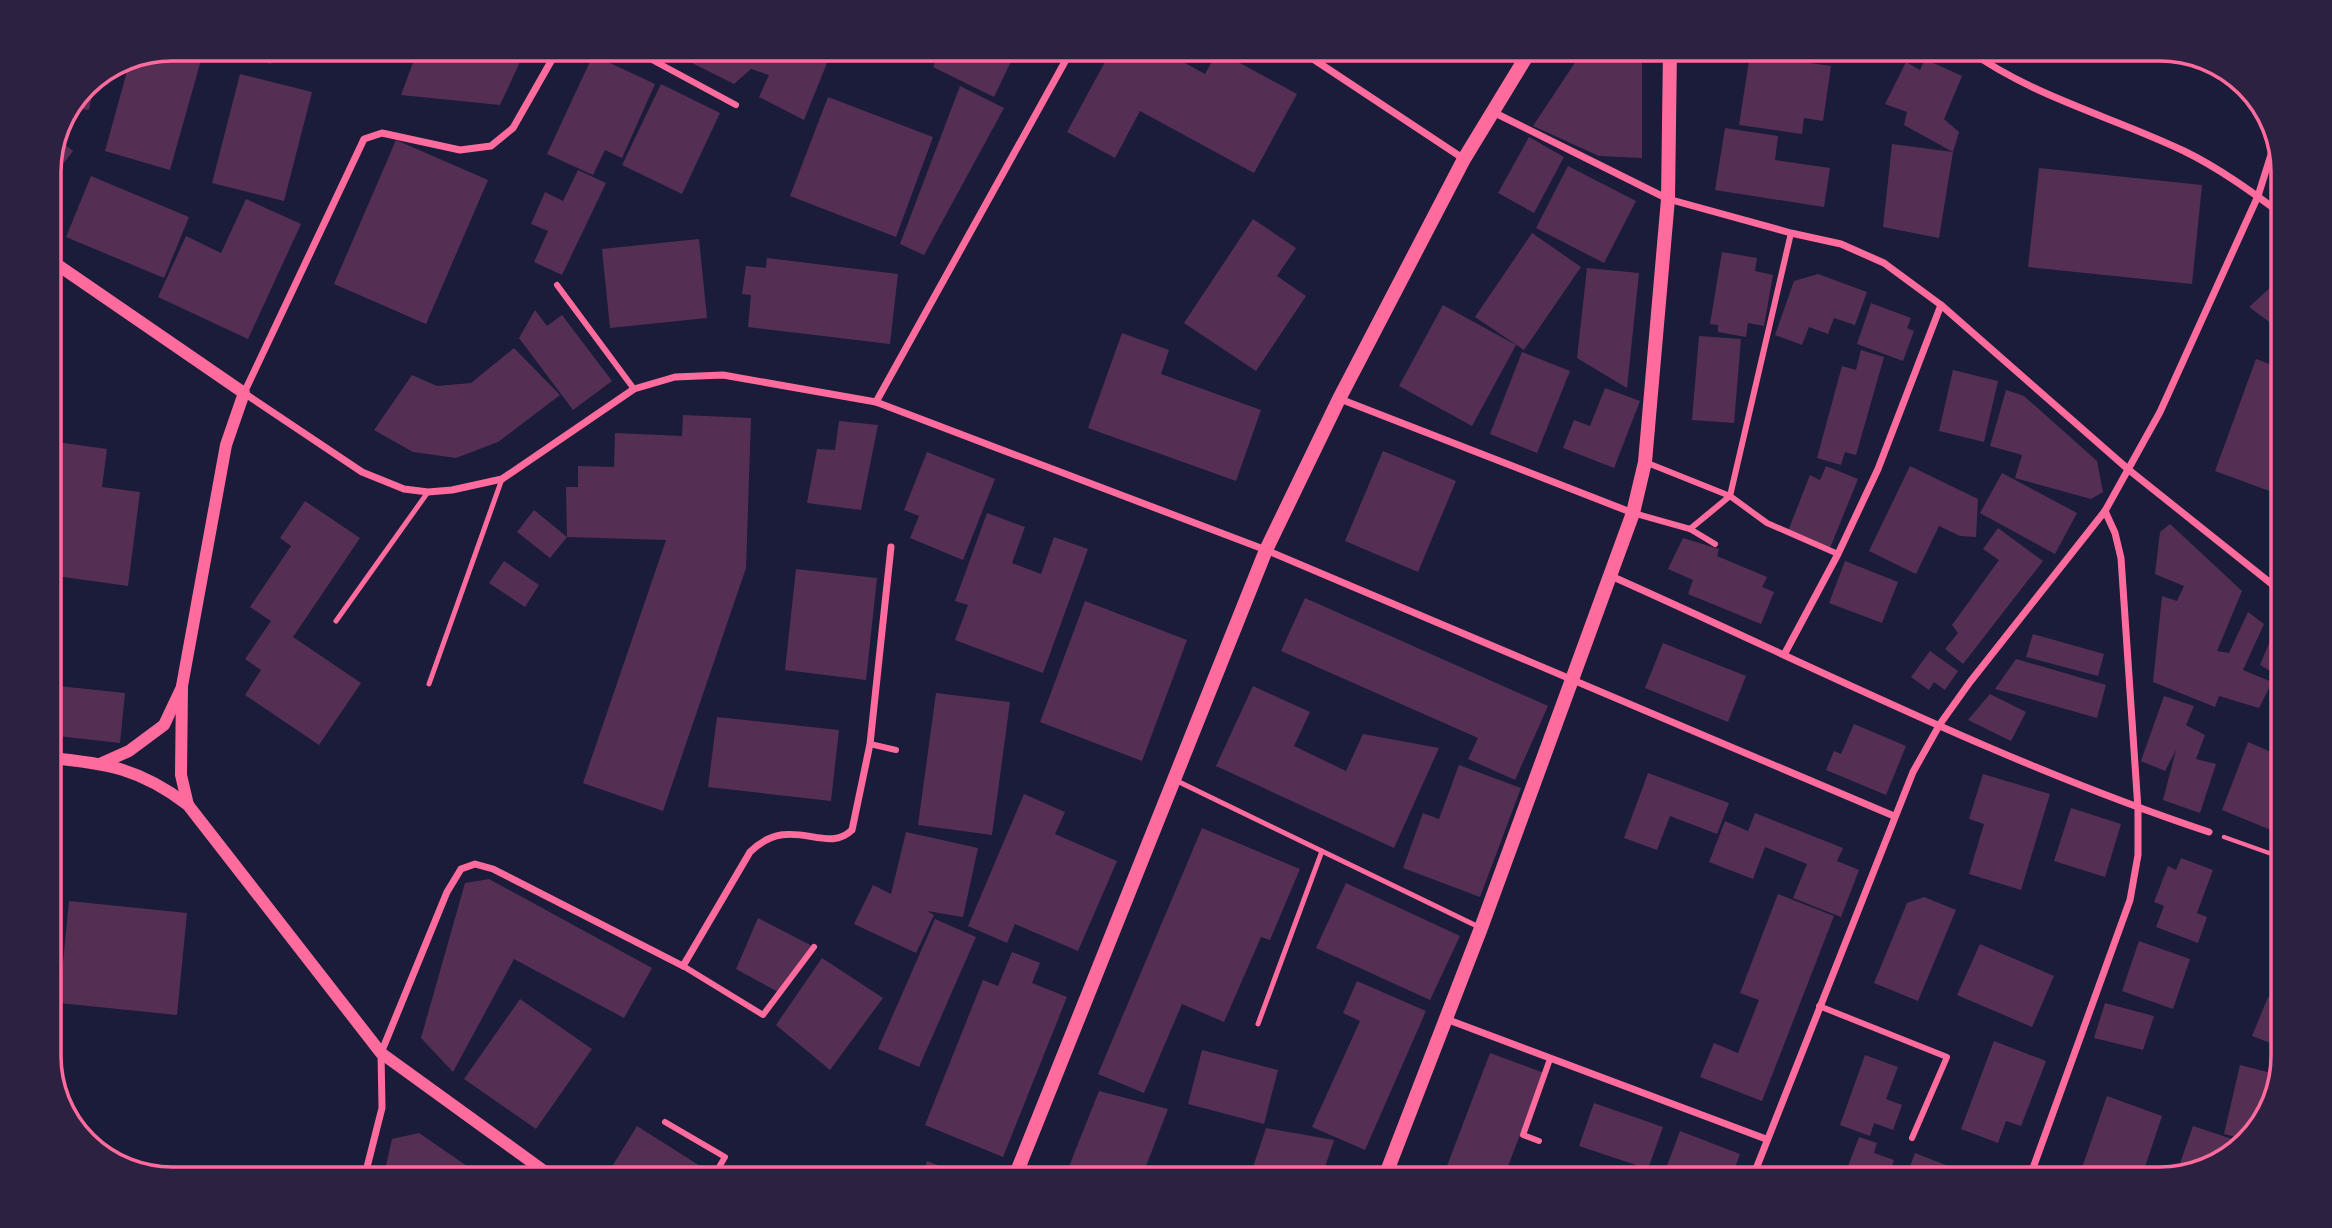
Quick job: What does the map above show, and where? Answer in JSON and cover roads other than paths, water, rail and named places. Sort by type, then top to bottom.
[{"type":"main road","points":[[1019,1167],[1266,550],[1339,399],[1464,159],[1524,61]]},
{"type":"main road","points":[[1389,1167],[1481,928],[1633,513],[1645,462],[1668,199],[1670,61]]},
{"type":"street","points":[[188,805],[181,775],[183,686],[226,444],[244,394],[359,146],[373,134],[382,133],[460,150],[491,146],[513,128],[551,61]]},
{"type":"street","points":[[654,61],[736,105]]},
{"type":"street","points":[[876,402],[1065,61]]},
{"type":"street","points":[[1316,61],[1464,159]]},
{"type":"street","points":[[1987,61],[2034,90],[2183,151],[2271,206]]},
{"type":"street","points":[[1493,112],[1668,199],[1861,251],[1884,263],[1941,305],[2129,470],[2271,583]]},
{"type":"street","points":[[1756,1167],[1894,816],[1940,724],[2105,511],[2129,470],[2160,411],[2258,196],[2270,158]]},
{"type":"street","points":[[1690,529],[1730,496],[1791,233]]},
{"type":"street","points":[[61,267],[362,472],[404,489],[428,492],[452,490],[502,478],[634,389],[675,377],[723,375],[876,402],[1266,550],[1894,816]]},
{"type":"street","points":[[557,285],[634,389]]},
{"type":"street","points":[[1785,653],[1838,554],[1878,469],[1941,305]]},
{"type":"street","points":[[1339,399],[1633,513],[1690,529],[1715,544]]},
{"type":"street","points":[[1645,462],[1730,496],[1767,523],[1838,554]]},
{"type":"street","points":[[2033,1167],[2130,900],[2138,855],[2138,809],[2122,558],[2105,511]]},
{"type":"street","points":[[683,966],[750,852],[763,839],[781,833],[835,839],[844,837],[852,830],[870,744],[891,547]]},
{"type":"street","points":[[1611,576],[1940,724],[2138,809],[2209,832]]},
{"type":"street","points":[[102,763],[129,751],[164,725],[183,686]]},
{"type":"street","points":[[870,744],[896,750]]},
{"type":"street","points":[[61,759],[102,763],[160,783],[188,805],[381,1053],[538,1167]]},
{"type":"street","points":[[367,1167],[383,1108],[381,1053],[454,875],[466,866],[475,864],[493,869],[683,966],[763,1015],[814,947]]},
{"type":"street","points":[[1819,1006],[1947,1058],[1912,1138]]},
{"type":"street","points":[[1446,1018],[1766,1139]]},
{"type":"street","points":[[1539,1141],[1523,1135],[1550,1059]]},
{"type":"street","points":[[665,1122],[725,1157],[719,1167]]},
{"type":"lane","points":[[429,684],[502,478]]},
{"type":"lane","points":[[336,621],[428,492]]},
{"type":"lane","points":[[1172,779],[1481,928]]},
{"type":"lane","points":[[1258,1024],[1322,851]]}]
